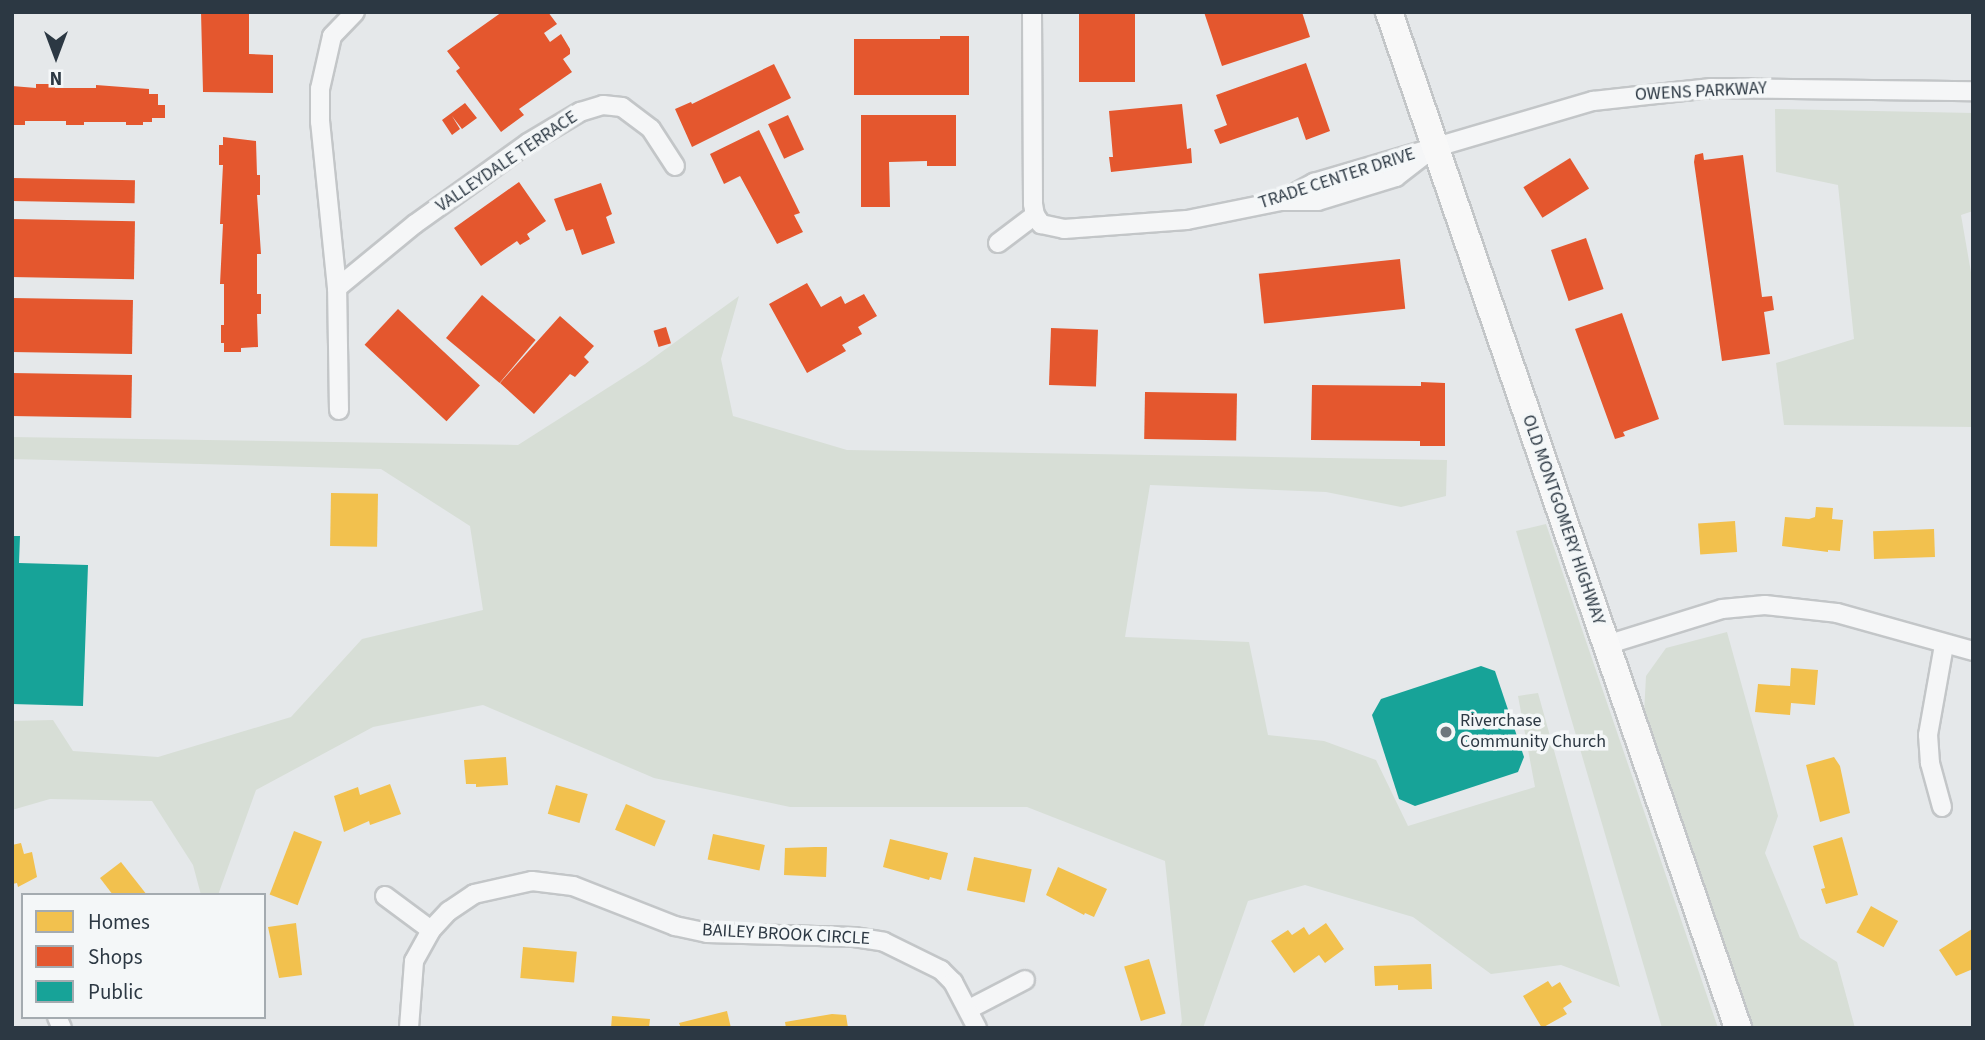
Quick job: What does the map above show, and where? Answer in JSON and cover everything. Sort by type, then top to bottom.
[{"type":"street","points":[[339,410],[337,288],[320,122],[320,89],[332,36],[355,12]]},
{"type":"street","points":[[998,243],[1035,215],[1031,12]]},
{"type":"street","name":"OLD MONTGOMERY HIGHWAY","points":[[1389,12],[1738,1028]]},
{"type":"street","name":"OWENS PARKWAY","points":[[1435,147],[1550,111],[1593,101],[1669,91],[1724,88],[1973,91]]},
{"type":"street","name":"VALLEYDALE TERRACE","points":[[337,288],[415,224],[528,143],[580,112],[603,105],[622,107],[651,130],[675,166]]},
{"type":"street","name":"TRADE CENTER DRIVE","points":[[1035,215],[1041,224],[1064,229],[1187,220],[1281,201],[1318,201],[1396,177],[1435,147]]},
{"type":"street","points":[[1606,645],[1722,609],[1765,605],[1837,613],[1973,651]]},
{"type":"street","points":[[1942,807],[1930,764],[1928,735],[1944,645]]},
{"type":"street","name":"BAILEY BROOK CIRCLE","points":[[409,1028],[414,961],[431,930],[449,911],[474,894],[513,883],[548,882],[573,886],[675,926],[707,933],[854,937],[884,942],[941,970],[953,982],[977,1028]]},
{"type":"street","points":[[385,896],[431,930]]},
{"type":"street","points":[[969,1009],[1025,980]]},
{"type":"shaded area","points":[[1775,109],[1973,113],[1973,211],[1961,215],[1973,284],[1973,427],[1784,425],[1776,363],[1854,339],[1838,185],[1776,172]]},
{"type":"shaded area","points":[[739,296],[721,359],[733,416],[847,450],[1447,460],[1446,496],[1401,507],[1326,492],[1150,485],[1125,637],[1249,642],[1268,735],[1324,741],[1376,760],[1408,826],[1535,787],[1518,696],[1538,693],[1620,987],[1561,965],[1491,974],[1413,917],[1305,885],[1248,901],[1203,1028],[1179,1028],[1182,1022],[1165,861],[1027,807],[790,807],[654,778],[483,705],[373,727],[256,790],[219,893],[200,893],[193,865],[152,801],[50,799],[12,810],[12,721],[53,720],[73,751],[158,757],[291,717],[362,639],[483,610],[470,526],[381,469],[12,459],[12,437],[518,445],[645,364]]},
{"type":"shaded area","points":[[1546,524],[1718,1028],[1662,1028],[1516,531]]},
{"type":"shaded area","points":[[1727,632],[1778,816],[1765,853],[1800,938],[1837,962],[1855,1028],[1752,1028],[1644,714],[1646,676],[1666,648]]},
{"type":"building: Homes","points":[[331,493],[378,494],[377,547],[330,546]]},
{"type":"building: Homes","points":[[1816,507],[1833,508],[1832,519],[1843,520],[1840,551],[1782,546],[1785,517],[1809,519],[1815,517]]},
{"type":"building: Homes","points":[[1735,521],[1737,552],[1700,555],[1698,524]]},
{"type":"building: Homes","points":[[1934,529],[1935,557],[1874,559],[1873,531]]},
{"type":"building: Homes","points":[[1791,668],[1818,670],[1815,705],[1791,703],[1790,715],[1755,712],[1758,684],[1790,686]]},
{"type":"building: Homes","points":[[506,757],[508,785],[476,787],[476,784],[466,784],[464,760]]},
{"type":"building: Homes","points":[[1834,757],[1840,766],[1850,813],[1820,822],[1806,765]]},
{"type":"building: Homes","points":[[390,784],[401,814],[370,825],[369,821],[344,832],[334,796],[358,787],[360,795]]},
{"type":"building: Homes","points":[[556,785],[588,794],[579,823],[548,814]]},
{"type":"building: Homes","points":[[626,804],[666,821],[655,847],[615,830]]},
{"type":"building: Homes","points":[[294,831],[322,842],[298,905],[270,894]]},
{"type":"building: Homes","points":[[713,834],[765,845],[759,870],[708,859]]},
{"type":"building: Homes","points":[[1842,837],[1858,895],[1826,904],[1821,889],[1825,888],[1813,846]]},
{"type":"building: Homes","points":[[890,839],[948,853],[941,880],[930,877],[929,880],[883,867]]},
{"type":"building: Homes","points":[[21,843],[24,854],[32,852],[37,877],[18,887],[17,883],[12,884],[12,845]]},
{"type":"building: Homes","points":[[827,847],[826,877],[784,875],[785,848]]},
{"type":"building: Homes","points":[[974,857],[1032,869],[1025,903],[967,890]]},
{"type":"building: Homes","points":[[121,862],[145,893],[111,893],[100,878]]},
{"type":"building: Homes","points":[[1058,867],[1107,889],[1094,917],[1085,913],[1084,915],[1046,895]]},
{"type":"building: Homes","points":[[1871,906],[1898,921],[1884,947],[1856,932]]},
{"type":"building: Homes","points":[[296,923],[302,975],[279,978],[268,927]]},
{"type":"building: Homes","points":[[1326,923],[1344,949],[1325,963],[1319,955],[1294,973],[1271,941],[1288,930],[1292,935],[1304,927],[1309,935]]},
{"type":"building: Homes","points":[[1972,929],[1973,969],[1956,976],[1939,950]]},
{"type":"building: Homes","points":[[523,947],[577,952],[574,983],[520,978]]},
{"type":"building: Homes","points":[[1149,959],[1166,1014],[1141,1021],[1124,967]]},
{"type":"building: Homes","points":[[1431,964],[1432,989],[1398,990],[1398,985],[1375,986],[1374,966]]},
{"type":"building: Homes","points":[[1548,981],[1552,987],[1560,982],[1572,1002],[1563,1008],[1567,1014],[1542,1028],[1523,996]]},
{"type":"building: Homes","points":[[727,1011],[731,1028],[681,1028],[679,1023]]},
{"type":"building: Homes","points":[[832,1014],[846,1015],[848,1028],[786,1028],[785,1022]]},
{"type":"building: Homes","points":[[612,1016],[650,1019],[649,1028],[611,1028]]},
{"type":"building: Shops","points":[[201,12],[249,12],[249,54],[273,55],[273,93],[203,92]]},
{"type":"building: Shops","points":[[502,12],[548,12],[557,24],[544,33],[550,42],[561,34],[570,49],[570,54],[563,59],[572,72],[519,109],[524,115],[501,132],[456,71],[460,68],[447,51]]},
{"type":"building: Shops","points":[[1079,12],[1135,12],[1135,82],[1079,82]]},
{"type":"building: Shops","points":[[1204,12],[1302,12],[1310,37],[1222,66]]},
{"type":"building: Shops","points":[[940,36],[969,36],[969,95],[854,95],[854,39],[940,39]]},
{"type":"building: Shops","points":[[1306,63],[1330,131],[1306,140],[1298,117],[1220,144],[1214,130],[1227,125],[1216,95]]},
{"type":"building: Shops","points":[[774,64],[791,98],[692,147],[675,109],[691,102],[692,104]]},
{"type":"building: Shops","points":[[36,84],[55,84],[55,88],[96,88],[96,85],[149,89],[149,94],[158,94],[158,105],[165,105],[165,118],[152,118],[152,122],[143,122],[143,125],[126,125],[126,122],[84,122],[84,125],[66,125],[66,121],[25,121],[25,125],[12,125],[12,86],[36,88]]},
{"type":"building: Shops","points":[[465,103],[477,118],[462,129],[452,116],[460,129],[452,135],[442,120]]},
{"type":"building: Shops","points":[[1182,104],[1187,149],[1191,148],[1192,163],[1111,172],[1109,157],[1113,157],[1109,111]]},
{"type":"building: Shops","points":[[788,115],[804,149],[784,159],[768,124]]},
{"type":"building: Shops","points":[[861,115],[956,115],[956,166],[927,166],[927,161],[889,162],[890,207],[861,207]]},
{"type":"building: Shops","points":[[759,130],[800,213],[794,215],[803,232],[777,244],[740,176],[724,184],[710,154]]},
{"type":"building: Shops","points":[[223,137],[256,141],[257,175],[260,175],[260,195],[257,195],[261,254],[257,254],[257,294],[261,294],[261,314],[257,314],[258,347],[241,348],[241,352],[224,352],[224,343],[221,343],[221,325],[224,325],[224,284],[220,284],[223,165],[219,165],[219,145],[223,145]]},
{"type":"building: Shops","points":[[1703,153],[1704,160],[1743,155],[1762,297],[1772,296],[1774,310],[1764,312],[1770,354],[1722,361],[1694,162],[1695,155]]},
{"type":"building: Shops","points":[[1570,158],[1589,189],[1542,218],[1523,187]]},
{"type":"building: Shops","points":[[12,178],[135,180],[135,203],[12,201]]},
{"type":"building: Shops","points":[[519,182],[546,221],[527,234],[530,239],[520,245],[517,241],[481,266],[454,228]]},
{"type":"building: Shops","points":[[601,183],[612,214],[606,217],[615,243],[582,255],[573,229],[566,231],[554,199]]},
{"type":"building: Shops","points":[[12,219],[135,221],[134,279],[12,277]]},
{"type":"building: Shops","points":[[1586,238],[1604,289],[1569,301],[1551,250]]},
{"type":"building: Shops","points":[[1400,259],[1405,309],[1264,324],[1259,274]]},
{"type":"building: Shops","points":[[807,283],[821,307],[841,296],[845,304],[864,294],[877,316],[858,327],[862,334],[842,345],[846,351],[807,373],[769,304]]},
{"type":"building: Shops","points":[[482,295],[536,340],[500,383],[446,338]]},
{"type":"building: Shops","points":[[12,298],[133,300],[132,354],[12,352]]},
{"type":"building: Shops","points":[[398,309],[480,385],[446,421],[365,345]]},
{"type":"building: Shops","points":[[1622,313],[1659,419],[1623,432],[1625,436],[1615,439],[1575,329]]},
{"type":"building: Shops","points":[[560,316],[594,346],[584,357],[589,362],[575,377],[570,374],[534,414],[500,383]]},
{"type":"building: Shops","points":[[666,327],[671,343],[659,347],[654,331]]},
{"type":"building: Shops","points":[[1051,328],[1098,330],[1096,387],[1049,385]]},
{"type":"building: Shops","points":[[12,373],[132,375],[131,418],[12,416]]},
{"type":"building: Shops","points":[[1421,382],[1445,383],[1445,446],[1420,446],[1420,441],[1311,440],[1312,385],[1421,386]]},
{"type":"building: Shops","points":[[1145,392],[1237,394],[1236,441],[1144,439]]},
{"type":"building: Public","points":[[12,536],[20,536],[19,563],[88,565],[83,706],[12,704]]},
{"type":"building: Public","points":[[1481,666],[1495,671],[1524,757],[1518,772],[1415,806],[1399,799],[1372,715],[1381,699]]},
{"type":"place","name":"Riverchase Community Church","points":[[1446,732]]}]
